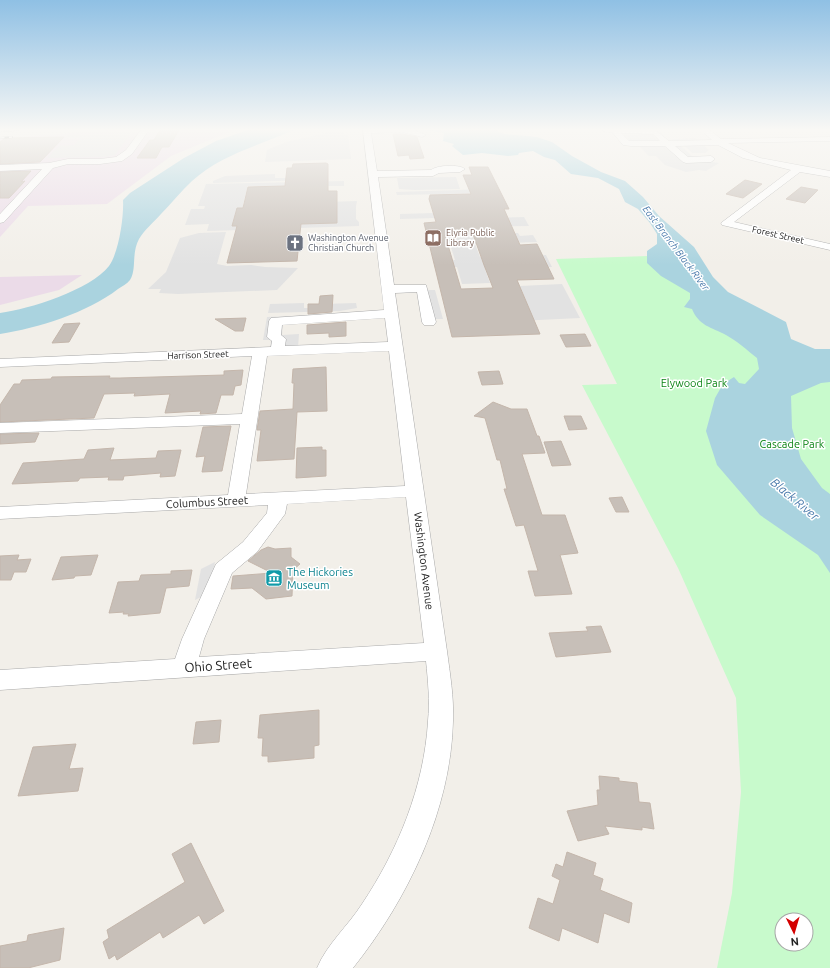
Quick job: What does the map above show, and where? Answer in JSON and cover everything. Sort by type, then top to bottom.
[{"type":"street","points":[[0,220],[42,175]]},
{"type":"street","name":"Washington Avenue","points":[[333,968],[362,931],[386,895],[404,860],[416,832],[430,792],[437,761],[440,731],[441,703],[436,650],[373,175]]},
{"type":"street","name":"Forest Street","points":[[789,175],[726,223],[830,247]]},
{"type":"street","points":[[388,290],[422,288],[429,322]]},
{"type":"street","points":[[271,311],[323,310],[356,306],[391,309]]},
{"type":"street","points":[[278,351],[278,339],[274,337],[276,320],[391,309]]},
{"type":"street","name":"Harrison Street","points":[[0,363],[396,346]]},
{"type":"street","points":[[236,500],[260,352]]},
{"type":"street","points":[[0,428],[249,418]]},
{"type":"street","name":"Columbus Street","points":[[0,513],[415,491]]},
{"type":"street","points":[[184,668],[193,639],[223,569],[250,547],[276,514],[280,498]]},
{"type":"street","name":"Ohio Street","points":[[0,680],[436,650]]},
{"type":"shaded area","points":[[0,175],[145,175],[107,204],[28,206],[0,237]]},
{"type":"shaded area","points":[[275,175],[275,178],[309,180],[213,183],[213,181],[225,176]]},
{"type":"shaded area","points":[[456,177],[460,189],[399,189],[397,178]]},
{"type":"shaded area","points":[[344,181],[344,186],[248,186],[243,205],[357,201],[356,219],[359,222],[359,226],[207,231],[209,224],[185,225],[191,209],[204,209],[205,206],[198,206],[206,184]],"holes":[[[337,206],[337,223],[232,226],[237,209]]]},
{"type":"shaded area","points":[[489,189],[490,193],[397,195],[396,192]]},
{"type":"shaded area","points":[[434,213],[436,218],[400,219],[400,214]]},
{"type":"shaded area","points":[[524,217],[529,226],[445,227],[442,220]]},
{"type":"shaded area","points":[[226,232],[217,264],[227,266],[251,265],[298,268],[277,290],[178,294],[159,293],[161,289],[148,289],[166,272],[180,238],[199,233]]},
{"type":"shaded area","points":[[518,233],[520,236],[533,235],[537,242],[475,244],[480,257],[546,255],[552,267],[485,269],[490,283],[462,284],[457,267],[441,268],[440,261],[455,260],[447,235]]},
{"type":"shaded area","points":[[82,275],[59,290],[0,305],[0,277]]},
{"type":"shaded area","points":[[562,284],[580,318],[495,322],[491,312],[530,310],[520,286]]},
{"type":"shaded area","points":[[424,290],[435,290],[443,319],[432,319]]},
{"type":"shaded area","points":[[304,303],[304,308],[322,308],[323,304],[356,303],[357,308],[340,311],[268,313],[270,304]]},
{"type":"shaded area","points":[[365,313],[283,323],[282,335],[299,334],[298,348],[270,349],[271,340],[263,340],[267,317]]},
{"type":"shaded area","points":[[215,562],[209,593],[195,600],[201,569]]},
{"type":"green space","name":"Elywood Park","points":[[679,255],[699,281],[830,366],[830,968],[717,968],[732,893],[741,792],[736,698],[678,568],[582,385],[617,384],[556,259]]},
{"type":"water","points":[[158,175],[199,175],[184,189],[141,236],[135,250],[132,276],[126,284],[106,298],[62,318],[30,328],[0,334],[0,313],[43,303],[59,297],[88,283],[100,275],[109,266],[116,252],[120,234],[123,215],[123,200],[130,193]]},
{"type":"water","points":[[579,175],[609,175],[625,181],[643,197],[659,216],[694,247],[713,277],[728,292],[786,322],[791,339],[815,349],[830,349],[830,382],[821,383],[791,396],[792,428],[801,459],[822,488],[830,494],[830,573],[818,555],[760,515],[717,465],[706,431],[715,398],[723,384],[734,377],[739,383],[745,384],[759,369],[757,358],[730,337],[702,323],[692,309],[684,307],[690,299],[690,293],[661,276],[647,263],[647,251],[657,244],[657,234],[650,223],[638,209],[625,202],[619,189],[598,178]]},
{"type":"building","points":[[0,175],[27,175],[21,182],[25,181],[9,198],[0,198]]},
{"type":"building","points":[[286,175],[328,175],[328,191],[337,191],[337,223],[301,224],[297,261],[227,263],[237,226],[232,226],[237,208],[243,208],[248,187],[285,186]]},
{"type":"building","points":[[463,175],[492,175],[509,209],[504,209],[520,245],[537,244],[554,279],[517,280],[540,334],[452,337],[424,223],[436,222],[429,199],[430,195],[471,194]],"holes":[[[473,234],[493,288],[461,289],[445,235]]]},
{"type":"building","points":[[745,180],[762,184],[743,198],[726,194]]},
{"type":"building","points":[[801,187],[818,190],[805,203],[786,199]]},
{"type":"building","points":[[333,295],[332,312],[308,314],[308,304],[319,304],[320,296]]},
{"type":"building","points":[[246,318],[243,331],[235,331],[215,319]]},
{"type":"building","points":[[346,322],[346,336],[329,337],[329,333],[307,334],[307,325]]},
{"type":"building","points":[[80,323],[69,342],[52,343],[64,324]]},
{"type":"building","points":[[585,334],[591,346],[566,347],[560,335]]},
{"type":"building","points":[[326,367],[327,411],[297,412],[294,459],[257,461],[261,430],[257,430],[260,411],[293,409],[293,369]]},
{"type":"building","points":[[243,370],[241,385],[235,386],[233,395],[221,395],[216,413],[200,414],[201,411],[165,413],[170,394],[134,396],[135,393],[104,394],[94,418],[0,422],[0,405],[14,384],[20,384],[22,380],[51,379],[52,377],[110,376],[109,378],[120,378],[224,375],[224,371]]},
{"type":"building","points":[[499,371],[503,384],[482,385],[478,372]]},
{"type":"building","points":[[493,402],[511,409],[527,409],[537,436],[539,436],[545,453],[522,454],[542,515],[565,515],[578,553],[560,555],[572,594],[535,596],[528,571],[538,571],[524,525],[516,526],[504,489],[507,489],[500,460],[497,460],[485,418],[474,416]]},
{"type":"building","points":[[564,416],[581,416],[587,429],[569,430]]},
{"type":"building","points":[[231,426],[222,471],[202,472],[205,456],[196,457],[203,427]]},
{"type":"building","points":[[39,433],[35,442],[0,444],[0,434]]},
{"type":"building","points":[[561,441],[571,465],[552,466],[544,442]]},
{"type":"building","points":[[322,447],[322,450],[326,450],[326,476],[296,478],[297,448]]},
{"type":"building","points":[[114,448],[110,460],[156,458],[158,451],[181,450],[175,476],[160,477],[161,473],[124,476],[123,480],[108,480],[109,477],[80,478],[78,481],[12,484],[23,463],[84,459],[88,450]]},
{"type":"building","points":[[622,497],[629,512],[616,512],[609,498]]},
{"type":"building","points":[[268,547],[275,549],[291,548],[291,557],[300,564],[293,570],[292,596],[266,599],[252,588],[231,589],[233,576],[272,573],[248,561],[261,550]]},
{"type":"building","points":[[19,555],[17,560],[31,559],[26,572],[14,572],[11,580],[0,580],[0,556]]},
{"type":"building","points":[[98,555],[91,575],[52,580],[61,557]]},
{"type":"building","points":[[192,570],[189,586],[166,588],[160,613],[128,616],[129,614],[123,614],[124,612],[109,613],[118,582],[139,581],[141,575],[171,574],[171,571]]},
{"type":"building","points":[[601,626],[611,652],[556,657],[549,633],[588,631],[586,627]]},
{"type":"building","points":[[319,710],[319,745],[314,746],[314,758],[268,762],[268,756],[262,756],[263,738],[258,738],[260,715]]},
{"type":"building","points":[[221,720],[219,742],[193,744],[196,722]]},
{"type":"building","points":[[76,744],[69,769],[83,768],[78,791],[18,796],[33,747]]},
{"type":"building","points":[[599,776],[619,778],[619,781],[637,783],[639,802],[650,803],[654,829],[642,827],[642,830],[605,826],[609,834],[578,841],[567,811],[598,805],[597,790],[600,790]]},
{"type":"building","points":[[191,843],[224,911],[204,924],[199,915],[163,938],[160,932],[117,960],[115,955],[109,959],[103,942],[109,938],[107,930],[185,882],[172,854]]},
{"type":"building","points":[[567,852],[596,863],[593,875],[603,879],[600,890],[632,903],[629,923],[604,913],[598,943],[562,928],[559,941],[529,928],[538,898],[553,904],[560,880],[552,876],[556,864],[563,867]]},
{"type":"building","points":[[64,928],[60,960],[28,968],[0,968],[0,946],[27,941],[28,935]]},
{"type":"place","name":"Elyria Public Library","points":[[433,238]]},
{"type":"place","name":"Washington Avenue Christian Church","points":[[295,243]]},
{"type":"place","name":"The Hickories Museum","points":[[274,578]]},
{"type":"water label","name":"East Branch Black River","points":[[676,248]]},
{"type":"water label","name":"Black River","points":[[795,499]]},
{"type":"park label","name":"Cascade Park","points":[[792,444]]}]
